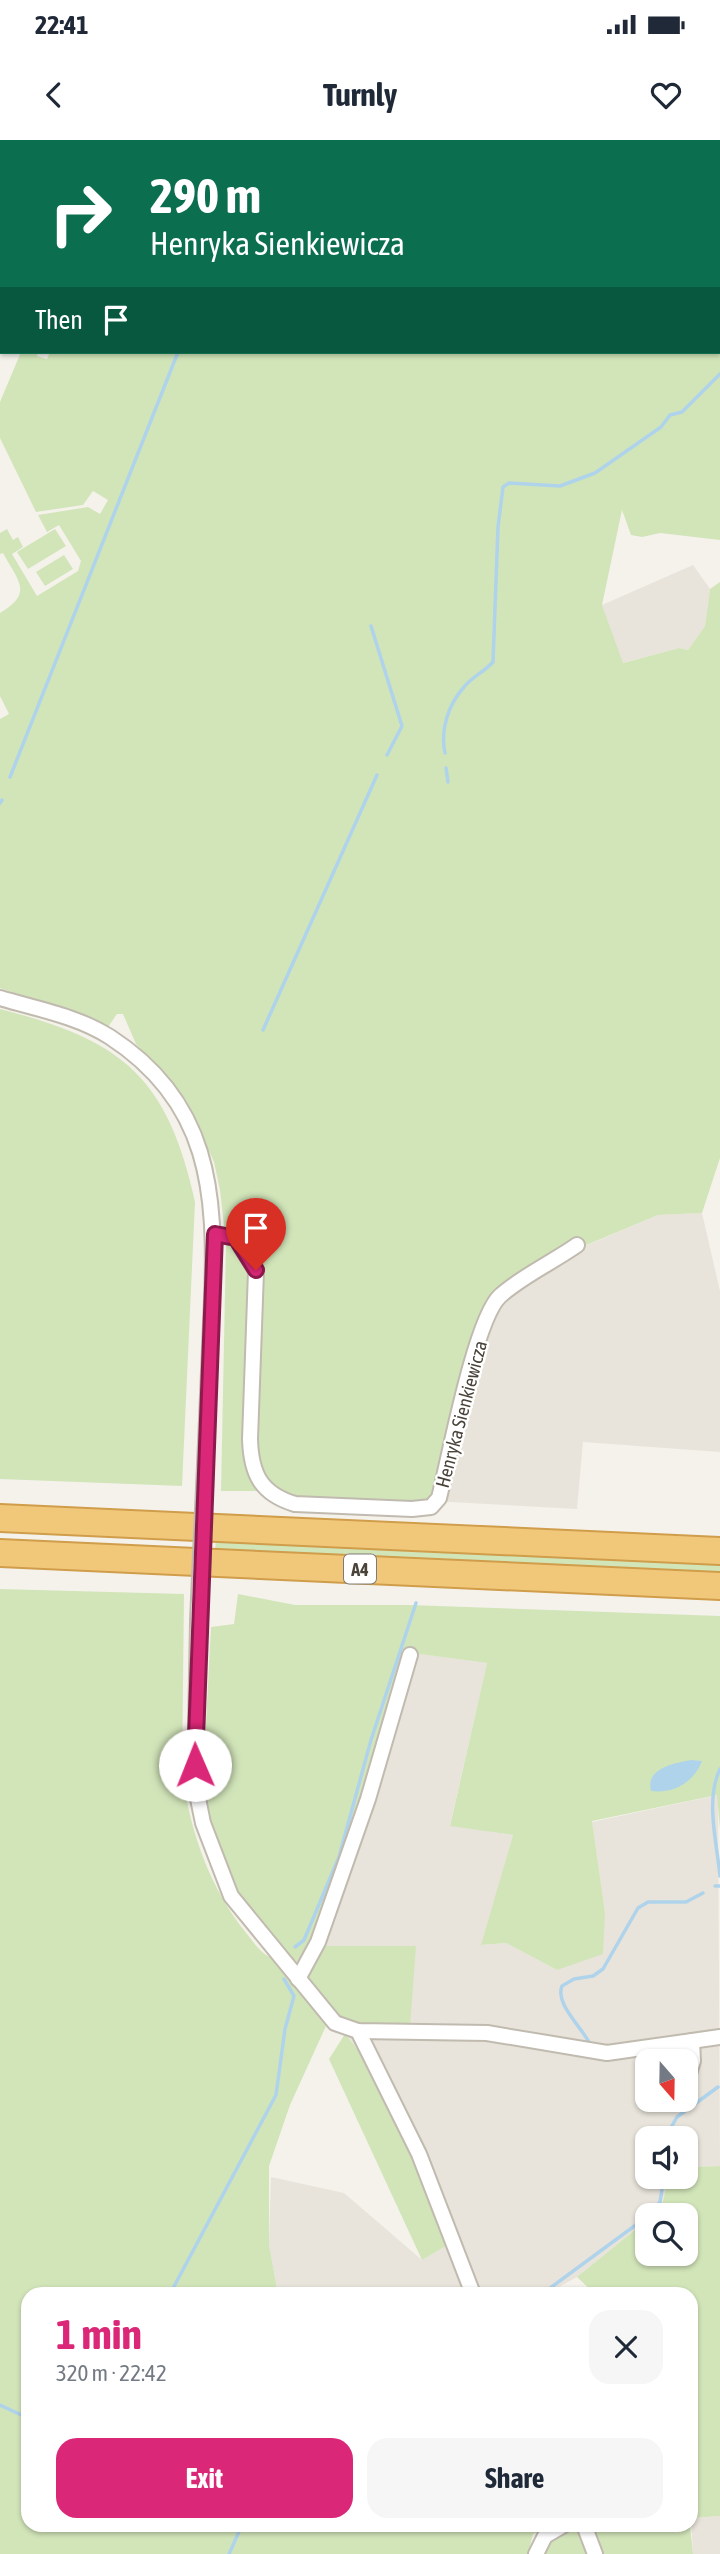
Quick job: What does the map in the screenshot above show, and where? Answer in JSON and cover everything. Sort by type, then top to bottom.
[{"type":"highway","name":"A4","points":[[0,1518],[720,1550]]},
{"type":"highway","name":"A4","points":[[0,1553],[720,1586]]},
{"type":"street","points":[[0,998],[58,1015],[109,1037],[130,1052],[169,1092],[197,1139],[205,1163],[215,1234],[198,1621],[195,1784],[203,1823],[231,1896],[327,2016],[341,2026],[358,2031],[487,2033],[607,2053],[720,2037]]},
{"type":"street","name":"Henryka Sienkiewicza","points":[[215,1234],[236,1238],[256,1270],[250,1439],[251,1461],[258,1480],[279,1499],[295,1504],[412,1509],[430,1507],[439,1498],[464,1393],[488,1312],[499,1297],[577,1245]]},
{"type":"street","points":[[298,1979],[318,1942],[368,1799],[410,1654]]},
{"type":"street","points":[[358,2031],[419,2154],[470,2287]]},
{"type":"street","points":[[692,2041],[692,2049]]},
{"type":"street","points":[[536,2554],[545,2536],[552,2532]]},
{"type":"street","points":[[587,2532],[595,2554]]},
{"type":"shaded area","points":[[693,565],[710,589],[705,626],[688,650],[679,648],[622,663],[602,605]]},
{"type":"shaded area","points":[[702,1213],[720,1291],[720,1452],[583,1442],[577,1509],[433,1501],[485,1312],[579,1240],[585,1246],[658,1215]]},
{"type":"shaded area","points":[[414,1653],[487,1663],[450,1825],[513,1835],[482,1945],[506,1943],[557,1970],[605,1912],[592,1822],[718,1795],[720,2166],[698,2167],[698,2126],[635,2126],[635,2189],[666,2191],[661,2203],[635,2203],[635,2230],[577,2277],[559,2287],[277,2287],[269,2244],[271,2177],[344,2193],[422,2260],[446,2246],[360,2052],[345,2034],[352,2024],[322,1946],[342,1898]]},
{"type":"shaded area","points":[[720,2516],[720,2554],[693,2554],[692,2532],[698,2532],[698,2518]]},
{"type":"green space","points":[[20,354],[38,354],[47,359],[49,354],[720,354],[720,540],[660,533],[642,537],[631,535],[622,510],[602,605],[623,663],[679,648],[688,650],[705,626],[710,589],[720,582],[720,1158],[702,1213],[658,1215],[584,1246],[579,1240],[485,1312],[443,1502],[294,1501],[275,1491],[221,1491],[226,1243],[214,1162],[186,1100],[136,1044],[123,1014],[117,1014],[108,1027],[89,1017],[0,988],[0,719],[9,714],[0,696],[0,613],[17,599],[20,586],[3,553],[0,554],[0,533],[7,529],[13,540],[18,537],[23,547],[12,554],[37,596],[78,571],[81,561],[59,525],[47,532],[38,515],[88,507],[100,514],[108,500],[93,491],[83,505],[36,512],[0,438],[0,402]]},
{"type":"green space","points":[[55,529],[66,546],[28,569],[17,552]]},
{"type":"green space","points":[[64,555],[73,569],[45,586],[36,572]]},
{"type":"green space","points":[[0,1009],[78,1035],[108,1050],[133,1070],[153,1094],[170,1123],[184,1159],[195,1202],[182,1486],[0,1479]]},
{"type":"green space","points":[[216,1532],[720,1559],[720,1580],[215,1556]]},
{"type":"green space","points":[[0,1589],[184,1594],[182,1774],[197,1838],[212,1878],[234,1916],[259,1948],[274,1959],[326,2026],[290,2105],[269,2166],[269,2244],[277,2287],[21,2287],[21,2532],[537,2532],[533,2534],[528,2554],[0,2554]]},
{"type":"green space","points":[[238,1594],[295,1605],[409,1605],[720,1616],[720,1829],[717,1795],[592,1821],[605,1912],[603,1954],[557,1970],[506,1943],[481,1945],[513,1835],[450,1826],[487,1663],[405,1652],[342,1855],[310,1944],[298,1963],[278,1945],[246,1904],[222,1858],[207,1807],[203,1781],[211,1627],[234,1624]]},
{"type":"green space","points":[[322,1946],[416,1946],[410,2027],[359,2026],[337,2016],[308,1977]]},
{"type":"green space","points":[[345,2034],[379,2081],[393,2107],[437,2219],[446,2246],[422,2260],[329,2059]]},
{"type":"green space","points":[[720,2166],[720,2516],[698,2518],[698,2287],[588,2287],[577,2277],[635,2230],[635,2266],[698,2266],[698,2203],[662,2203],[666,2189],[698,2189],[698,2167]]},
{"type":"green space","points":[[563,2532],[578,2532],[587,2554],[540,2554],[554,2536]]},
{"type":"green space","points":[[592,2532],[691,2532],[693,2554],[601,2554]]},
{"type":"water","points":[[691,1760],[702,1761],[688,1781],[668,1791],[651,1791],[650,1783],[657,1772],[670,1765]]},
{"type":"waterway","points":[[10,777],[177,354]]},
{"type":"waterway","points":[[445,753],[445,727],[458,694],[493,662],[498,527],[503,487],[509,483],[560,486],[595,473],[661,427],[670,415],[682,412],[720,374]]},
{"type":"waterway","points":[[371,626],[402,726],[387,755]]},
{"type":"waterway","points":[[446,768],[448,782]]},
{"type":"waterway","points":[[263,1030],[377,775]]},
{"type":"waterway","points":[[295,1947],[304,1940],[339,1857],[371,1740],[416,1603]]},
{"type":"waterway","points":[[720,1769],[713,1794],[720,1876]]},
{"type":"waterway","points":[[715,1886],[720,1886]]},
{"type":"waterway","points":[[590,2044],[565,2008],[562,1986],[574,1979],[593,1976],[603,1969],[638,1908],[648,1902],[686,1902],[703,1893]]},
{"type":"waterway","points":[[174,2287],[276,2095],[285,2029],[294,1996],[284,1979]]},
{"type":"waterway","points":[[672,2126],[677,2117],[718,2087]]},
{"type":"waterway","points":[[659,2203],[662,2189]]},
{"type":"waterway","points":[[552,2287],[635,2226]]},
{"type":"waterway","points":[[0,2405],[21,2415]]},
{"type":"waterway","points":[[229,2554],[239,2532]]},
{"type":"route","points":[[195,1765],[194,1726],[215,1234],[236,1238],[249,1254],[256,1270]]}]
